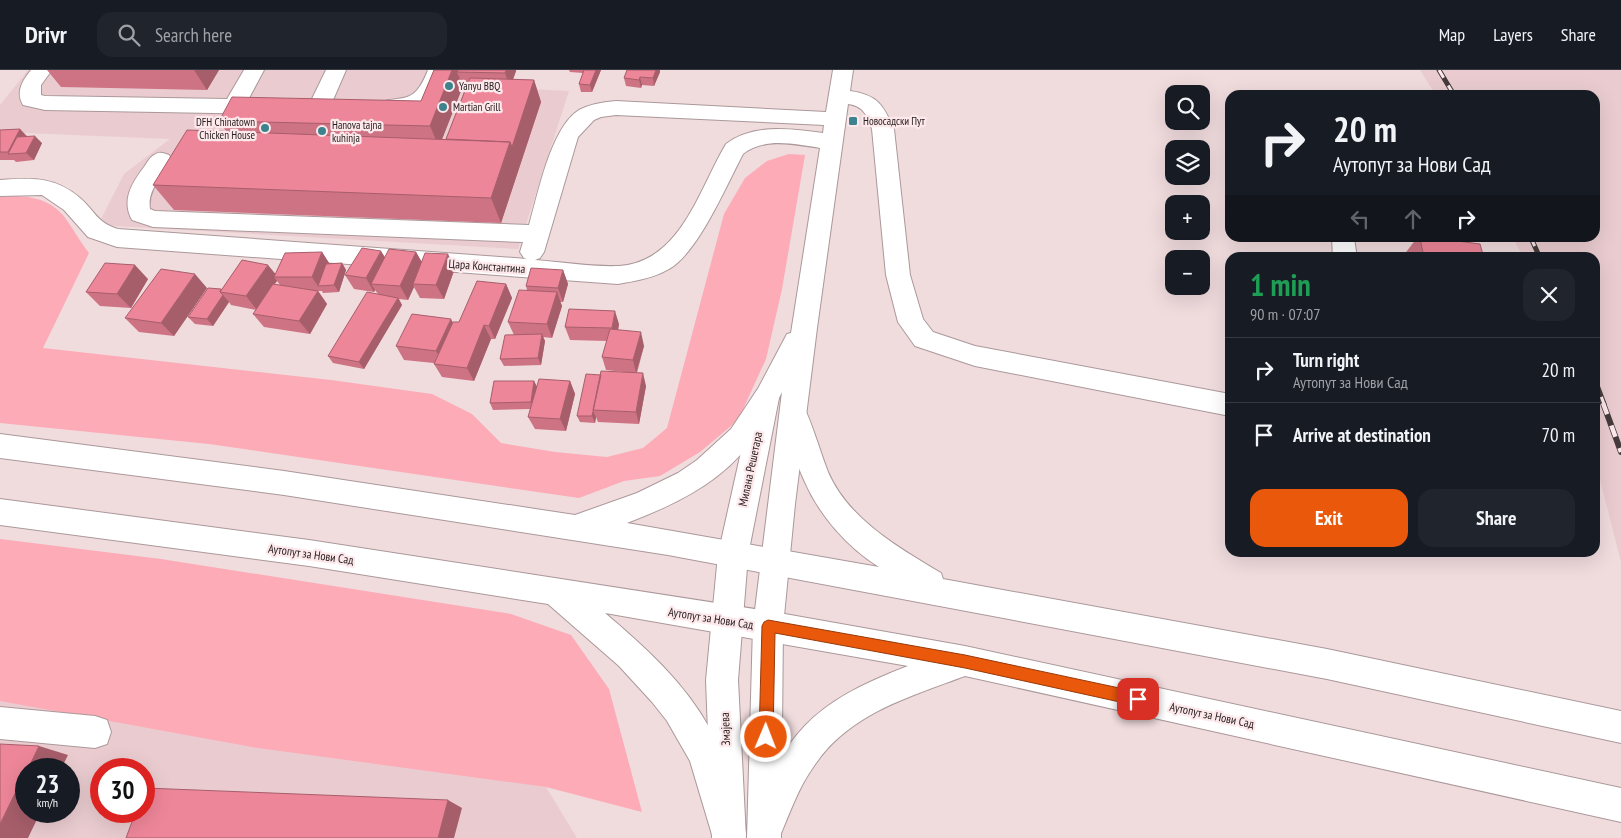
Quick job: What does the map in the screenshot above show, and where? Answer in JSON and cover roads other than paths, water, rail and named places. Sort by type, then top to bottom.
[{"type":"main road","points":[[42,70],[31,84],[30,100],[45,103],[309,107],[336,70]]},
{"type":"main road","points":[[234,106],[254,70]]},
{"type":"main road","points":[[366,108],[394,108],[414,102],[429,91],[438,70]]},
{"type":"main road","name":"Милана Решетара","points":[[768,626],[804,328],[842,70]]},
{"type":"main road","points":[[527,269],[567,137],[575,124],[586,114],[602,108],[837,107],[863,99],[874,109],[883,130],[898,275],[911,322],[924,339],[975,356],[1225,404]]},
{"type":"main road","name":"Цара Константина","points":[[0,188],[33,186],[48,188],[72,204],[96,231],[117,238],[618,275],[632,274],[660,265],[687,240],[734,149],[743,140],[767,136],[832,142]]},
{"type":"main road","points":[[161,160],[138,195],[136,204],[140,214],[153,219],[537,234]]},
{"type":"main road","name":"Милана Решетара","points":[[726,620],[733,555],[766,398],[804,328]]},
{"type":"main road","points":[[576,526],[638,507],[691,481],[714,464],[741,436],[766,398]]},
{"type":"main road","points":[[793,411],[817,479],[841,516],[876,550],[944,592]]},
{"type":"main road","points":[[0,446],[144,464],[576,526],[944,592],[1317,662],[1621,727]]},
{"type":"main road","name":"Аутопут за Нови Сад","points":[[0,512],[309,553],[768,626],[965,661],[1621,805]]},
{"type":"main road","points":[[555,591],[640,665],[661,688],[692,730],[710,768],[729,836]]},
{"type":"main road","name":"Змајева","points":[[726,620],[722,680],[729,836]]},
{"type":"main road","points":[[765,834],[768,626]]},
{"type":"main road","points":[[765,834],[774,806],[787,780],[817,734],[831,722],[869,699],[965,661]]},
{"type":"main road","points":[[0,723],[95,732]]},
{"type":"railway","points":[[1439,70],[1451,90]]},
{"type":"railway","points":[[1533,242],[1537,252]]},
{"type":"railway","points":[[1600,393],[1604,404]]},
{"type":"railway","points":[[1603,403],[1621,452]]},
{"type":"place","name":"Yanyu BBQ","points":[[449,86]]},
{"type":"place","name":"Martian Grill","points":[[443,107]]},
{"type":"place","name":"Новосадски Пут","points":[[853,121]]},
{"type":"place","name":"DFH Chinatown Chicken House","points":[[265,128]]},
{"type":"place","name":"Hanova tajna kuhinja","points":[[322,131]]}]
